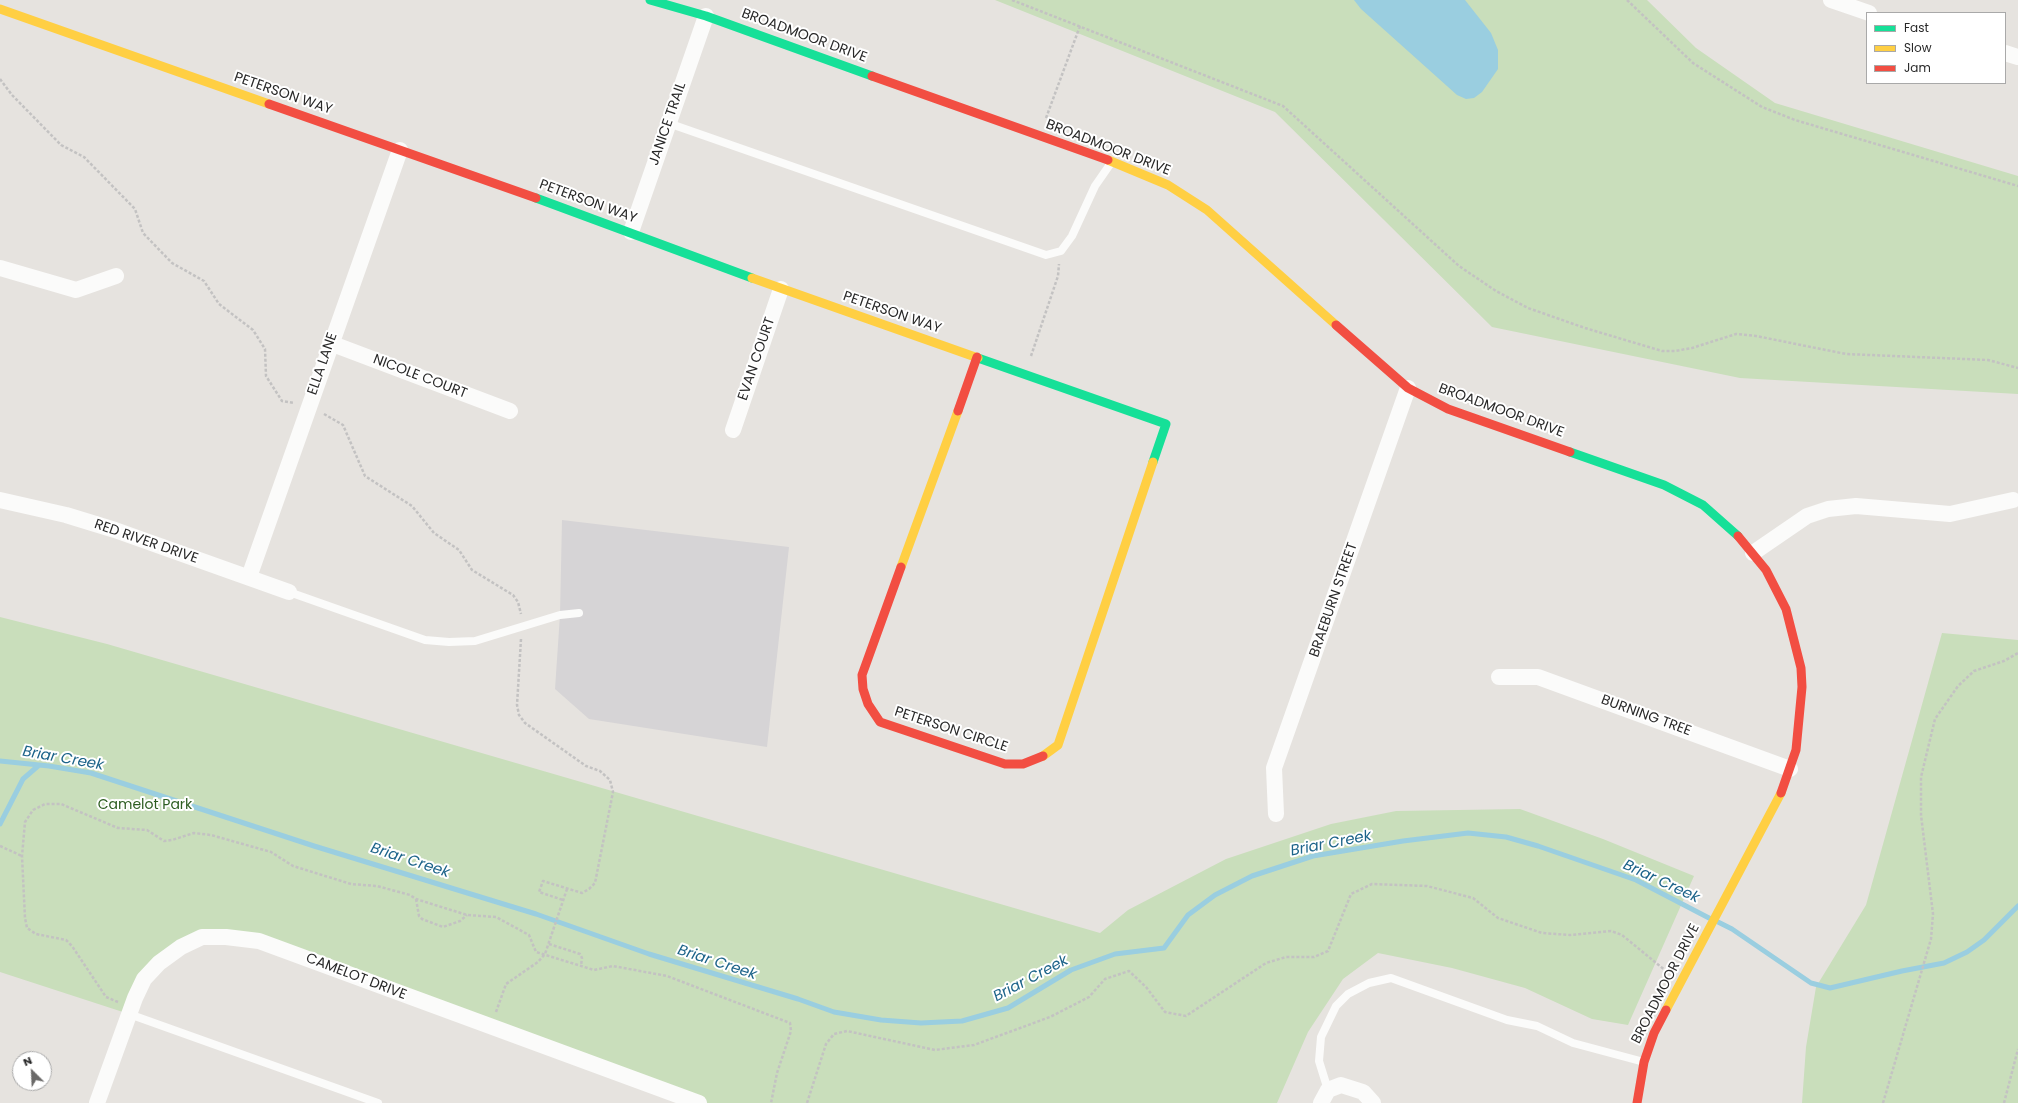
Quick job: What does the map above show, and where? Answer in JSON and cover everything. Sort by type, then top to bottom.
[{"type":"street","name":"BROADMOOR DRIVE","points":[[650,0],[706,16],[1112,162],[1168,184],[1207,210],[1388,372],[1408,388],[1459,414],[1642,476],[1686,495],[1703,505],[1720,519],[1753,553],[1766,570],[1786,609],[1797,647],[1801,668],[1801,709],[1796,750],[1779,797],[1654,1034],[1644,1062],[1637,1103]]},
{"type":"street","points":[[1831,0],[1866,12]]},
{"type":"street","name":"PETERSON WAY","points":[[0,9],[632,232],[781,289],[1166,424]]},
{"type":"street","name":"JANICE TRAIL","points":[[632,232],[668,123],[706,16]]},
{"type":"street","points":[[2006,53],[2018,57]]},
{"type":"street","name":"ELLA LANE","points":[[249,577],[330,343],[400,150]]},
{"type":"street","points":[[0,268],[76,290],[116,276]]},
{"type":"street","name":"EVAN COURT","points":[[733,430],[781,289]]},
{"type":"street","name":"NICOLE COURT","points":[[330,343],[510,410]]},
{"type":"street","name":"PETERSON CIRCLE","points":[[977,358],[862,675],[863,689],[868,704],[880,722],[1005,764],[1023,764],[1040,758],[1058,745],[1166,424]]},
{"type":"street","name":"BRAEBURN STREET","points":[[1276,814],[1274,768],[1408,388]]},
{"type":"street","name":"RED RIVER DRIVE","points":[[0,500],[73,517],[289,592]]},
{"type":"street","points":[[1753,553],[1807,516],[1828,509],[1856,506],[1950,514],[2013,500]]},
{"type":"street","name":"BURNING TREE","points":[[1499,677],[1538,677],[1790,769]]},
{"type":"street","name":"CAMELOT DRIVE","points":[[97,1103],[130,1010],[144,979],[159,963],[181,946],[202,937],[226,937],[259,941],[490,1028],[699,1103]]},
{"type":"street","points":[[1325,1097],[1341,1085],[1363,1092],[1373,1103]]},
{"type":"lane","points":[[668,123],[1046,255],[1061,251],[1072,236],[1095,186],[1112,162]]},
{"type":"lane","points":[[289,592],[425,640],[449,642],[475,641],[560,615],[579,613]]},
{"type":"lane","points":[[1325,1097],[1319,1061],[1321,1037],[1336,1006],[1348,994],[1369,983],[1391,978],[1506,1020],[1537,1026],[1573,1042],[1644,1062]]},
{"type":"lane","points":[[130,1010],[378,1103]]},
{"type":"path","points":[[1012,0],[1283,106],[1459,266],[1496,291],[1528,308],[1585,328],[1662,350],[1675,351],[1692,348],[1736,334],[1756,336],[1846,354],[1988,360],[2018,368]]},
{"type":"path","points":[[1627,0],[1693,63],[1762,106],[1795,120],[2018,186]]},
{"type":"path","points":[[1039,136],[1080,26]]},
{"type":"path","points":[[0,79],[12,95],[61,145],[84,157],[135,209],[143,233],[172,263],[204,281],[219,304],[253,330],[265,349],[266,376],[282,401],[309,405],[343,425],[365,476],[412,506],[434,533],[458,550],[472,570],[513,594],[522,611],[517,705],[519,715],[525,722],[586,766],[600,771],[610,780],[613,792],[595,883],[582,893],[543,881],[539,892],[563,900]]},
{"type":"path","points":[[1026,374],[1058,276],[1061,251]]},
{"type":"path","points":[[1883,1103],[1931,939],[1934,914],[1921,815],[1921,778],[1935,719],[1958,686],[1974,671],[2004,661],[2018,653]]},
{"type":"path","points":[[130,1010],[106,997],[72,946],[66,940],[36,934],[28,928],[25,918],[22,856],[25,822],[33,810],[44,804],[61,804],[118,828],[147,830],[164,841],[172,840],[194,832],[211,835],[271,852],[293,866],[351,884],[377,886],[410,895],[416,899],[467,916],[496,917],[529,935],[536,952],[594,970],[613,966],[667,976],[790,1023],[791,1031],[777,1073],[770,1103]]},
{"type":"path","points":[[0,846],[22,856]]},
{"type":"path","points":[[807,1103],[826,1044],[834,1034],[847,1031],[935,1050],[974,1045],[1050,1017],[1089,997],[1105,979],[1129,971],[1146,987],[1165,1012],[1186,1016],[1266,963],[1286,956],[1314,957],[1328,951],[1351,894],[1372,884],[1427,886],[1473,898],[1498,918],[1542,933],[1570,935],[1611,931],[1622,935],[1665,971],[1682,981]]},
{"type":"path","points":[[490,1028],[506,984],[538,962],[545,954],[567,889]]},
{"type":"path","points":[[416,899],[419,916],[422,919],[443,926],[460,921],[467,916]]},
{"type":"path","points":[[549,944],[580,954],[582,958],[581,966]]},
{"type":"path","points":[[2004,1103],[2018,1049]]},
{"type":"shaded area","points":[[562,520],[789,547],[767,747],[589,719],[555,689],[560,615]]},
{"type":"green space","points":[[995,0],[1647,0],[1696,48],[1775,103],[2018,176],[2018,394],[1740,378],[1492,327],[1275,112]]},
{"type":"green space","name":"Camelot Park","points":[[0,617],[107,644],[1100,933],[1128,910],[1226,859],[1331,824],[1396,811],[1520,809],[1603,839],[1694,876],[1628,1025],[1592,1019],[1525,988],[1452,968],[1378,953],[1343,979],[1308,1032],[1277,1103],[706,1103],[259,941],[202,937],[159,963],[129,1014],[0,972]]},
{"type":"green space","points":[[1942,633],[2018,640],[2018,1103],[1802,1103],[1806,1047],[1816,987],[1866,905]]},
{"type":"water","points":[[1354,0],[1465,0],[1491,33],[1498,50],[1498,69],[1482,92],[1474,98],[1466,99],[1457,95],[1361,9]]},
{"type":"waterway","name":"Briar Creek","points":[[0,761],[49,766],[91,773],[314,846],[536,914],[649,954],[798,999],[834,1012],[881,1020],[921,1023],[962,1021],[1008,1008],[1071,970],[1115,954],[1164,948],[1188,915],[1215,895],[1252,876],[1313,856],[1403,841],[1468,833],[1506,837],[1538,846],[1636,880],[1709,918]]},
{"type":"waterway","points":[[0,824],[23,779],[38,766]]},
{"type":"waterway","name":"Briar Creek","points":[[1718,922],[1732,929],[1811,983],[1830,988],[1944,963],[1967,952],[1984,940],[2018,906]]},
{"type":"traffic: fast","points":[[650,0],[706,16],[872,76]]},
{"type":"traffic: fast","points":[[536,198],[752,278]]},
{"type":"traffic: fast","points":[[978,358],[1166,424],[1153,462]]},
{"type":"traffic: fast","points":[[1570,452],[1664,485],[1703,505],[1738,536]]},
{"type":"traffic: slow","points":[[0,9],[269,104]]},
{"type":"traffic: slow","points":[[1108,160],[1168,185],[1207,210],[1336,325]]},
{"type":"traffic: slow","points":[[752,278],[978,358]]},
{"type":"traffic: slow","points":[[901,567],[958,411]]},
{"type":"traffic: slow","points":[[1043,756],[1058,745],[1153,462]]},
{"type":"traffic: slow","points":[[1666,1010],[1781,793]]},
{"type":"traffic: jam","points":[[872,76],[1108,160]]},
{"type":"traffic: jam","points":[[269,104],[536,198]]},
{"type":"traffic: jam","points":[[1336,325],[1408,388],[1448,409],[1570,452]]},
{"type":"traffic: jam","points":[[958,411],[977,357]]},
{"type":"traffic: jam","points":[[1738,536],[1766,570],[1786,609],[1801,668],[1802,687],[1796,750],[1781,793]]},
{"type":"traffic: jam","points":[[901,567],[862,675],[863,689],[868,704],[880,722],[1005,764],[1023,764],[1043,756]]},
{"type":"traffic: jam","points":[[1637,1103],[1644,1062],[1654,1033],[1666,1010]]}]
